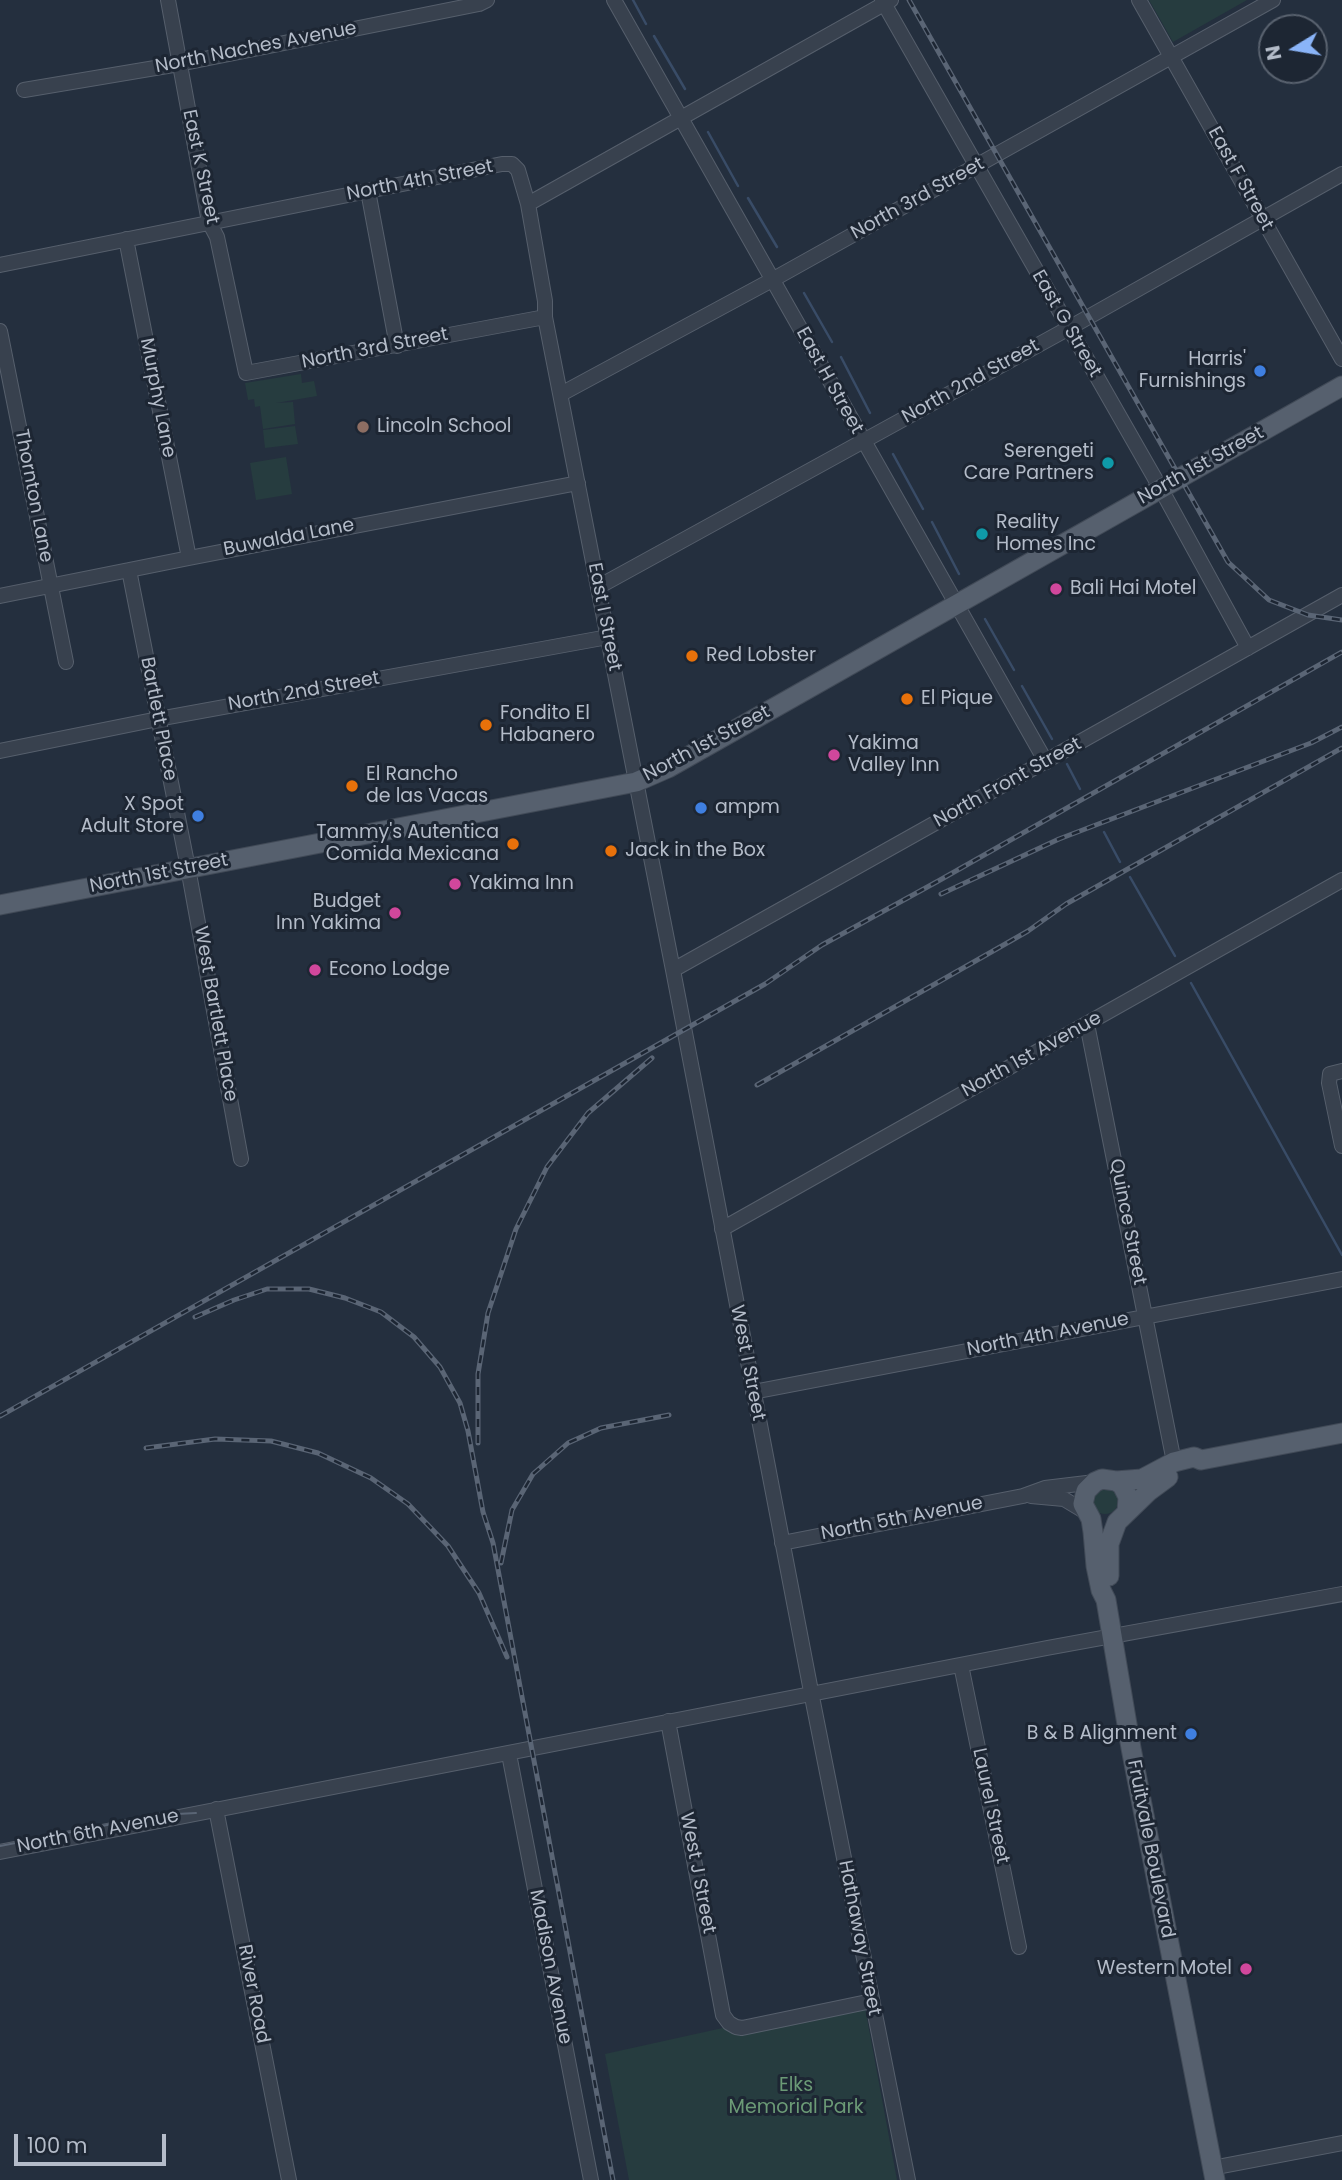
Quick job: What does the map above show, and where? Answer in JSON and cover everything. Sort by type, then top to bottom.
[{"type":"main road","name":"North 1st Street","points":[[0,905],[636,782],[668,768],[1342,386]]},
{"type":"main road","points":[[1095,1482],[1102,1479],[1142,1479],[1174,1462],[1194,1457],[1201,1460],[1342,1433]]},
{"type":"main road","points":[[1088,1515],[1104,1525],[1122,1517],[1149,1490],[1168,1478],[1197,1469],[1201,1460]]},
{"type":"main road","points":[[1116,1481],[1122,1485],[1128,1497],[1122,1517]]},
{"type":"main road","name":"Fruitvale Boulevard","points":[[1095,1482],[1089,1486],[1083,1497],[1101,1590],[1106,1601],[1130,1748],[1214,2174]]},
{"type":"main road","name":"Fruitvale Boulevard","points":[[1106,1601],[1111,1588],[1109,1544],[1122,1517]]},
{"type":"street","name":"East K Street","points":[[168,0],[209,222],[217,237],[246,373]]},
{"type":"street","name":"East H Street","points":[[614,0],[1046,762]]},
{"type":"street","name":"East F Street","points":[[1139,0],[1342,359]]},
{"type":"street","name":"North 3rd Street","points":[[561,394],[772,280],[1273,0]]},
{"type":"street","name":"North Naches Avenue","points":[[24,90],[178,64],[481,1]]},
{"type":"street","points":[[528,204],[681,120],[886,1]]},
{"type":"street","name":"East G Street","points":[[886,1],[1248,648]]},
{"type":"street","name":"North 4th Street","points":[[0,265],[512,164],[518,170],[528,204]]},
{"type":"street","name":"North 2nd Street","points":[[598,587],[1069,328],[1342,174]]},
{"type":"street","points":[[368,191],[397,345]]},
{"type":"street","name":"East I Street","points":[[528,204],[545,301],[545,317],[684,1030]]},
{"type":"street","name":"Murphy Lane","points":[[126,239],[188,558]]},
{"type":"street","name":"North 3rd Street","points":[[246,373],[545,317]]},
{"type":"street","name":"Thornton Lane","points":[[0,331],[66,662]]},
{"type":"street","name":"Buwalda Lane","points":[[0,596],[578,483]]},
{"type":"street","name":"Bartlett Place","points":[[129,570],[188,868]]},
{"type":"street","name":"North Front Street","points":[[673,970],[1342,595]]},
{"type":"street","name":"North 2nd Street","points":[[0,751],[158,719],[608,637]]},
{"type":"street","name":"West Bartlett Place","points":[[188,868],[241,1159]]},
{"type":"street","name":"North 1st Avenue","points":[[722,1229],[1342,880]]},
{"type":"street","name":"Quince Street","points":[[1087,1024],[1174,1462]]},
{"type":"street","name":"West I Street","points":[[684,1030],[811,1696]]},
{"type":"street","points":[[1336,1073],[1329,1083],[1342,1146]]},
{"type":"street","name":"North 4th Avenue","points":[[753,1392],[1342,1279]]},
{"type":"street","name":"North 5th Avenue","points":[[782,1543],[1023,1496],[1045,1488],[1095,1482]]},
{"type":"street","name":"North 5th Avenue","points":[[1023,1496],[1064,1499],[1088,1515]]},
{"type":"street","name":"North 6th Avenue","points":[[0,1852],[668,1721],[1342,1594]]},
{"type":"street","name":"Laurel Street","points":[[961,1665],[1018,1947]]},
{"type":"street","name":"Hathaway Street","points":[[811,1696],[908,2180]]},
{"type":"street","name":"West J Street","points":[[668,1721],[723,2015],[729,2023],[742,2028],[872,2001]]},
{"type":"street","name":"Madison Avenue","points":[[509,1754],[591,2180]]},
{"type":"street","name":"River Road","points":[[216,1809],[289,2180]]},
{"type":"street","points":[[1214,2174],[1342,2143]]},
{"type":"green space","points":[[1149,0],[1247,0],[1173,42]]},
{"type":"green space","points":[[301,374],[302,383],[314,381],[317,396],[276,403],[293,402],[295,424],[263,429],[260,406],[255,407],[254,399],[248,400],[245,383]]},
{"type":"green space","points":[[295,426],[298,444],[265,448],[263,430]]},
{"type":"green space","points":[[286,457],[292,494],[256,500],[250,463]]},
{"type":"green space","points":[[1105,1488],[1114,1492],[1118,1501],[1114,1510],[1105,1514],[1096,1510],[1092,1501],[1096,1492]]},
{"type":"green space","name":"Elks Memorial Park","points":[[863,1997],[897,2180],[629,2180],[605,2054]]},
{"type":"waterway","points":[[633,0],[646,24]]},
{"type":"waterway","points":[[654,36],[685,89]]},
{"type":"waterway","points":[[708,132],[738,186]]},
{"type":"waterway","points":[[748,198],[777,247]]},
{"type":"waterway","points":[[804,293],[832,342]]},
{"type":"waterway","points":[[841,357],[870,413]]},
{"type":"waterway","points":[[893,454],[923,509]]},
{"type":"waterway","points":[[932,522],[959,574]]},
{"type":"waterway","points":[[985,619],[1014,670]]},
{"type":"waterway","points":[[1022,686],[1052,739]]},
{"type":"waterway","points":[[1067,764],[1080,789]]},
{"type":"waterway","points":[[1104,832],[1120,862]]},
{"type":"waterway","points":[[1130,877],[1175,956]]},
{"type":"waterway","points":[[1191,983],[1342,1255]]},
{"type":"tram line","points":[[0,1846],[158,1815],[196,1813]]},
{"type":"railway","points":[[909,0],[1228,562],[1269,600],[1308,615],[1342,620]]},
{"type":"railway","points":[[0,1416],[765,984],[822,945],[1342,652]]},
{"type":"railway","points":[[941,894],[1059,839],[1311,743],[1342,727]]},
{"type":"railway","points":[[757,1085],[1028,931],[1066,904],[1342,748]]},
{"type":"railway","points":[[478,1443],[478,1374],[488,1313],[516,1229],[547,1167],[588,1113],[652,1058]]},
{"type":"railway","points":[[195,1317],[267,1289],[309,1289],[345,1298],[381,1312],[414,1337],[440,1367],[460,1403],[483,1512],[493,1543],[613,2180]]},
{"type":"railway","points":[[501,1563],[512,1510],[533,1474],[568,1443],[601,1428],[669,1415]]},
{"type":"railway","points":[[146,1448],[215,1439],[271,1441],[318,1453],[371,1478],[408,1504],[448,1546],[479,1593],[507,1657]]},
{"type":"place","name":"Harris' Furnishings","points":[[1260,371]]},
{"type":"place","name":"Lincoln School","points":[[363,427]]},
{"type":"place","name":"Serengeti Care Partners","points":[[1108,463]]},
{"type":"place","name":"Reality Homes Inc","points":[[982,534]]},
{"type":"place","name":"Bali Hai Motel","points":[[1056,589]]},
{"type":"place","name":"Red Lobster","points":[[692,656]]},
{"type":"place","name":"El Pique","points":[[907,699]]},
{"type":"place","name":"Fondito El Habanero","points":[[486,725]]},
{"type":"place","name":"Yakima Valley Inn","points":[[834,755]]},
{"type":"place","name":"El Rancho de las Vacas","points":[[352,786]]},
{"type":"place","name":"ampm","points":[[701,808]]},
{"type":"place","name":"X Spot Adult Store","points":[[198,816]]},
{"type":"place","name":"Tammy's Autentica Comida Mexicana","points":[[513,844]]},
{"type":"place","name":"Jack in the Box","points":[[611,851]]},
{"type":"place","name":"Yakima Inn","points":[[455,884]]},
{"type":"place","name":"Budget Inn Yakima","points":[[395,913]]},
{"type":"place","name":"Econo Lodge","points":[[315,970]]},
{"type":"place","name":"B & B Alignment","points":[[1191,1734]]},
{"type":"place","name":"Western Motel","points":[[1246,1969]]}]
